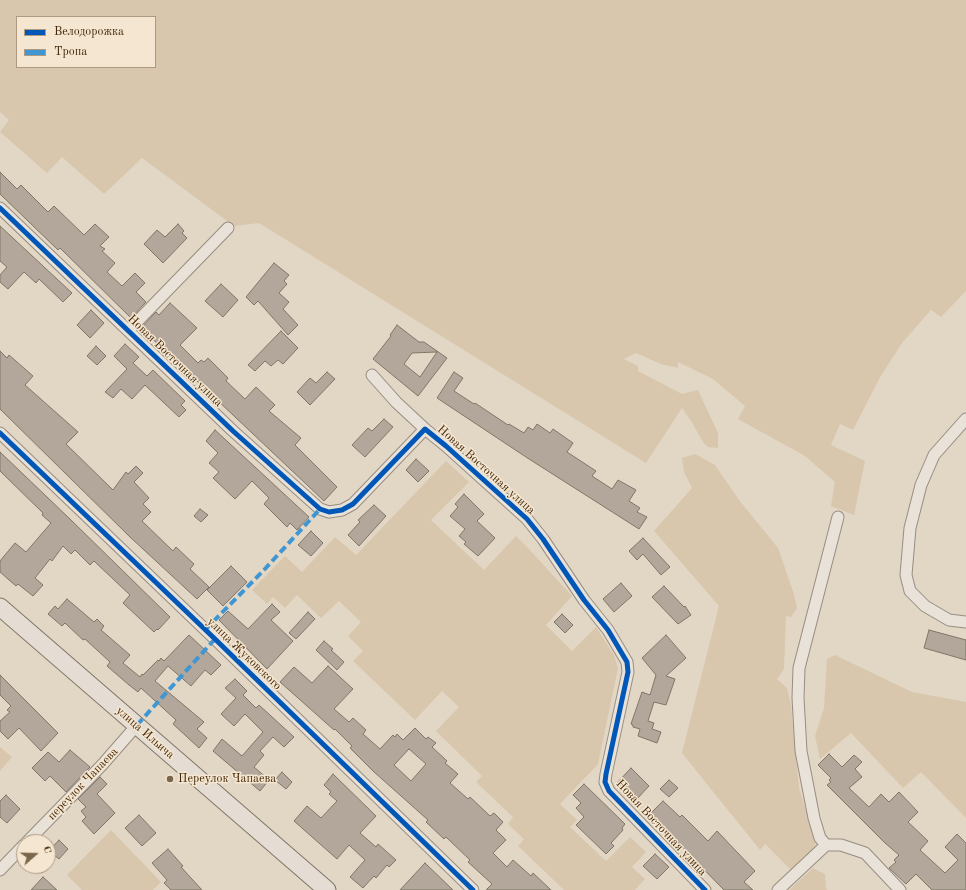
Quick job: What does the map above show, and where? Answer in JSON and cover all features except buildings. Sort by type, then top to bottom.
[{"type":"main road","name":"улица Ильича","points":[[0,607],[327,890]]},
{"type":"street","name":"Новая Восточная улица","points":[[0,208],[233,431],[320,509],[329,512],[342,510],[354,504],[425,429]]},
{"type":"street","points":[[129,330],[228,228]]},
{"type":"street","name":"Новая Восточная улица","points":[[372,375],[396,402],[526,519],[543,539],[584,600],[608,630],[627,662],[628,672],[605,782],[609,791],[705,890]]},
{"type":"street","points":[[966,419],[934,455],[921,485],[910,528],[906,575],[910,591],[925,606],[949,620],[966,622]]},
{"type":"street","name":"улица Жуковского","points":[[0,433],[215,639],[473,890]]},
{"type":"street","points":[[826,845],[820,838],[814,818],[801,751],[798,698],[799,668],[838,517]]},
{"type":"street","name":"переулок Чапаева","points":[[35,834],[102,765],[137,725]]},
{"type":"street","points":[[778,890],[826,845],[841,845],[865,854],[900,890]]},
{"type":"street","points":[[0,870],[16,853]]},
{"type":"shaded area","points":[[0,0],[966,0],[966,291],[941,317],[931,310],[902,343],[879,379],[853,430],[840,424],[831,445],[865,461],[854,515],[831,506],[835,482],[805,456],[738,419],[745,406],[713,379],[678,362],[678,368],[661,364],[636,353],[624,359],[638,366],[638,371],[682,394],[698,390],[718,433],[718,448],[708,447],[703,442],[682,408],[646,463],[259,223],[234,226],[142,158],[104,194],[62,157],[47,173],[0,132],[9,120],[0,112]]},
{"type":"shaded area","points":[[695,454],[715,465],[739,500],[778,548],[794,594],[797,608],[791,617],[786,616],[784,669],[777,679],[787,688],[791,705],[799,788],[816,847],[791,870],[765,844],[760,850],[682,753],[719,606],[654,531],[692,488],[684,472],[682,458]]},
{"type":"shaded area","points":[[446,461],[469,482],[431,520],[484,570],[516,536],[572,596],[546,625],[572,651],[596,627],[614,655],[618,668],[598,764],[560,804],[577,820],[570,827],[606,861],[630,837],[646,852],[632,867],[645,879],[635,890],[564,890],[518,846],[524,839],[508,824],[513,817],[476,782],[482,776],[436,731],[459,707],[442,691],[415,720],[353,661],[363,651],[348,636],[361,622],[339,601],[321,618],[297,595],[285,608],[273,597],[267,604],[252,590],[285,556],[302,572],[335,537],[356,555]]},
{"type":"shaded area","points":[[835,655],[912,692],[966,702],[966,818],[921,772],[903,788],[851,733],[820,759],[815,736],[824,708],[827,659]]},
{"type":"shaded area","points":[[0,747],[12,757],[0,771]]},
{"type":"shaded area","points":[[111,830],[161,882],[153,890],[82,890],[67,875]]},
{"type":"shaded area","points":[[813,868],[825,874],[827,890],[789,890]]},
{"type":"marked path","points":[[205,630],[264,570],[320,509]]},
{"type":"marked path","points":[[137,725],[215,639]]},
{"type":"cycle path","points":[[0,208],[233,431],[320,509],[329,512],[342,510],[353,504],[425,429],[527,519],[543,539],[584,600],[608,630],[627,662],[628,672],[606,774],[605,782],[609,791],[705,890]]},
{"type":"cycle path","points":[[0,433],[215,639],[473,890]]},
{"type":"place","name":"Переулок Чапаева","points":[[170,779]]}]
